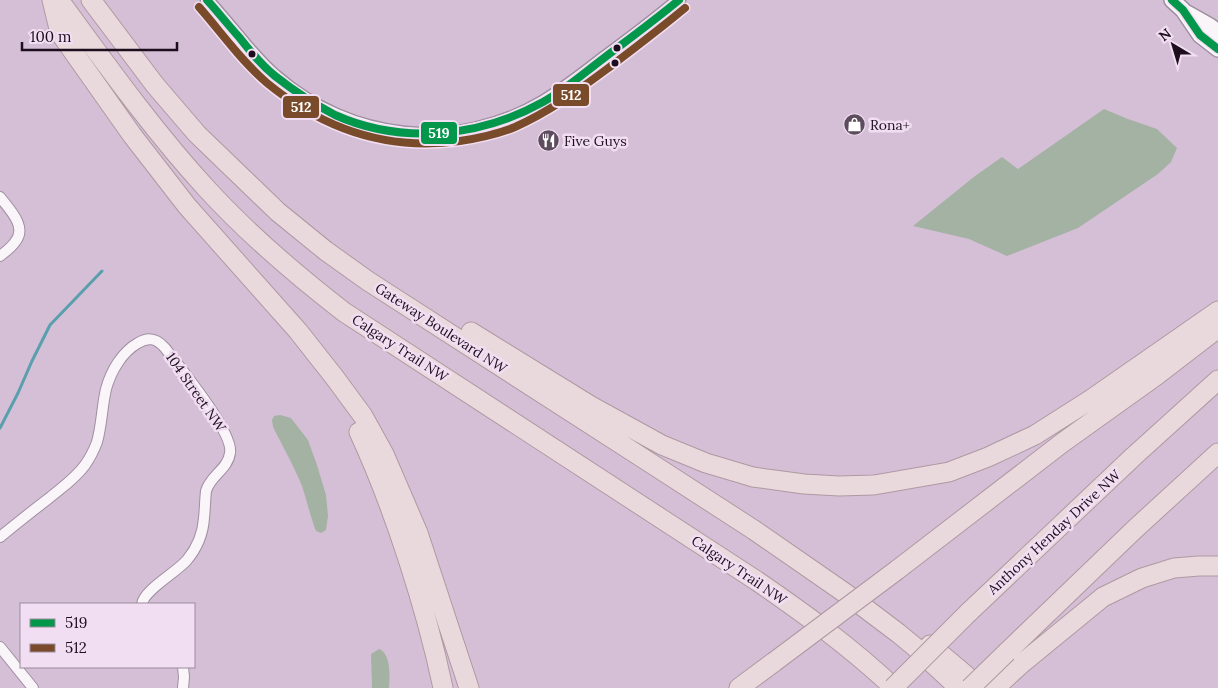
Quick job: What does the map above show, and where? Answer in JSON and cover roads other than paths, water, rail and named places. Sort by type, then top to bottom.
[{"type":"highway","points":[[52,0],[60,33],[132,135],[187,206],[298,331],[363,416],[388,463],[418,533],[469,688]]},
{"type":"highway","name":"Calgary Trail NW","points":[[59,0],[157,131],[206,189],[257,239],[301,278],[344,312],[749,576],[810,618],[860,657],[894,688]]},
{"type":"highway","name":"Gateway Boulevard NW","points":[[91,0],[155,85],[197,134],[278,212],[368,281],[754,530],[845,593],[898,632],[933,662],[959,688]]},
{"type":"highway","points":[[368,281],[405,293],[591,406],[662,445],[706,463],[753,478],[839,486],[874,485],[949,472],[988,457],[1035,435],[1090,400],[1218,311]]},
{"type":"highway","points":[[739,688],[1062,443],[1157,375],[1218,328]]},
{"type":"highway","points":[[335,378],[368,451],[396,522],[419,595],[443,688]]},
{"type":"highway","name":"Anthony Henday Drive NW","points":[[894,688],[968,613],[1134,456],[1218,380]]},
{"type":"highway","points":[[970,688],[1135,529],[1218,453]]},
{"type":"highway","points":[[754,530],[839,577],[862,592],[890,612],[981,688]]},
{"type":"highway","points":[[995,688],[1103,597],[1142,578],[1174,568],[1218,566]]},
{"type":"main road","points":[[1177,5],[1218,32]]},
{"type":"main road","points":[[1177,5],[1200,35],[1218,49]]},
{"type":"street","points":[[207,0],[268,70],[296,93],[321,108],[345,119],[387,131],[422,135],[472,130],[497,123],[542,102],[591,68],[679,0]]},
{"type":"street","points":[[0,197],[15,216],[20,232],[16,242],[0,256]]},
{"type":"street","name":"104 Street NW","points":[[0,537],[72,480],[86,464],[97,441],[106,388],[117,365],[123,356],[136,344],[142,340],[152,339],[165,348],[214,415],[227,438],[230,452],[225,465],[207,489],[202,528],[193,552],[182,566],[147,594],[142,603]]},
{"type":"street","points":[[0,647],[33,688]]},
{"type":"street","points":[[183,668],[183,688]]},
{"type":"waterway","points":[[0,428],[50,325],[102,271]]},
{"type":"place","name":"Rona+","points":[[854,125]]},
{"type":"place","name":"Five Guys","points":[[548,141]]}]
